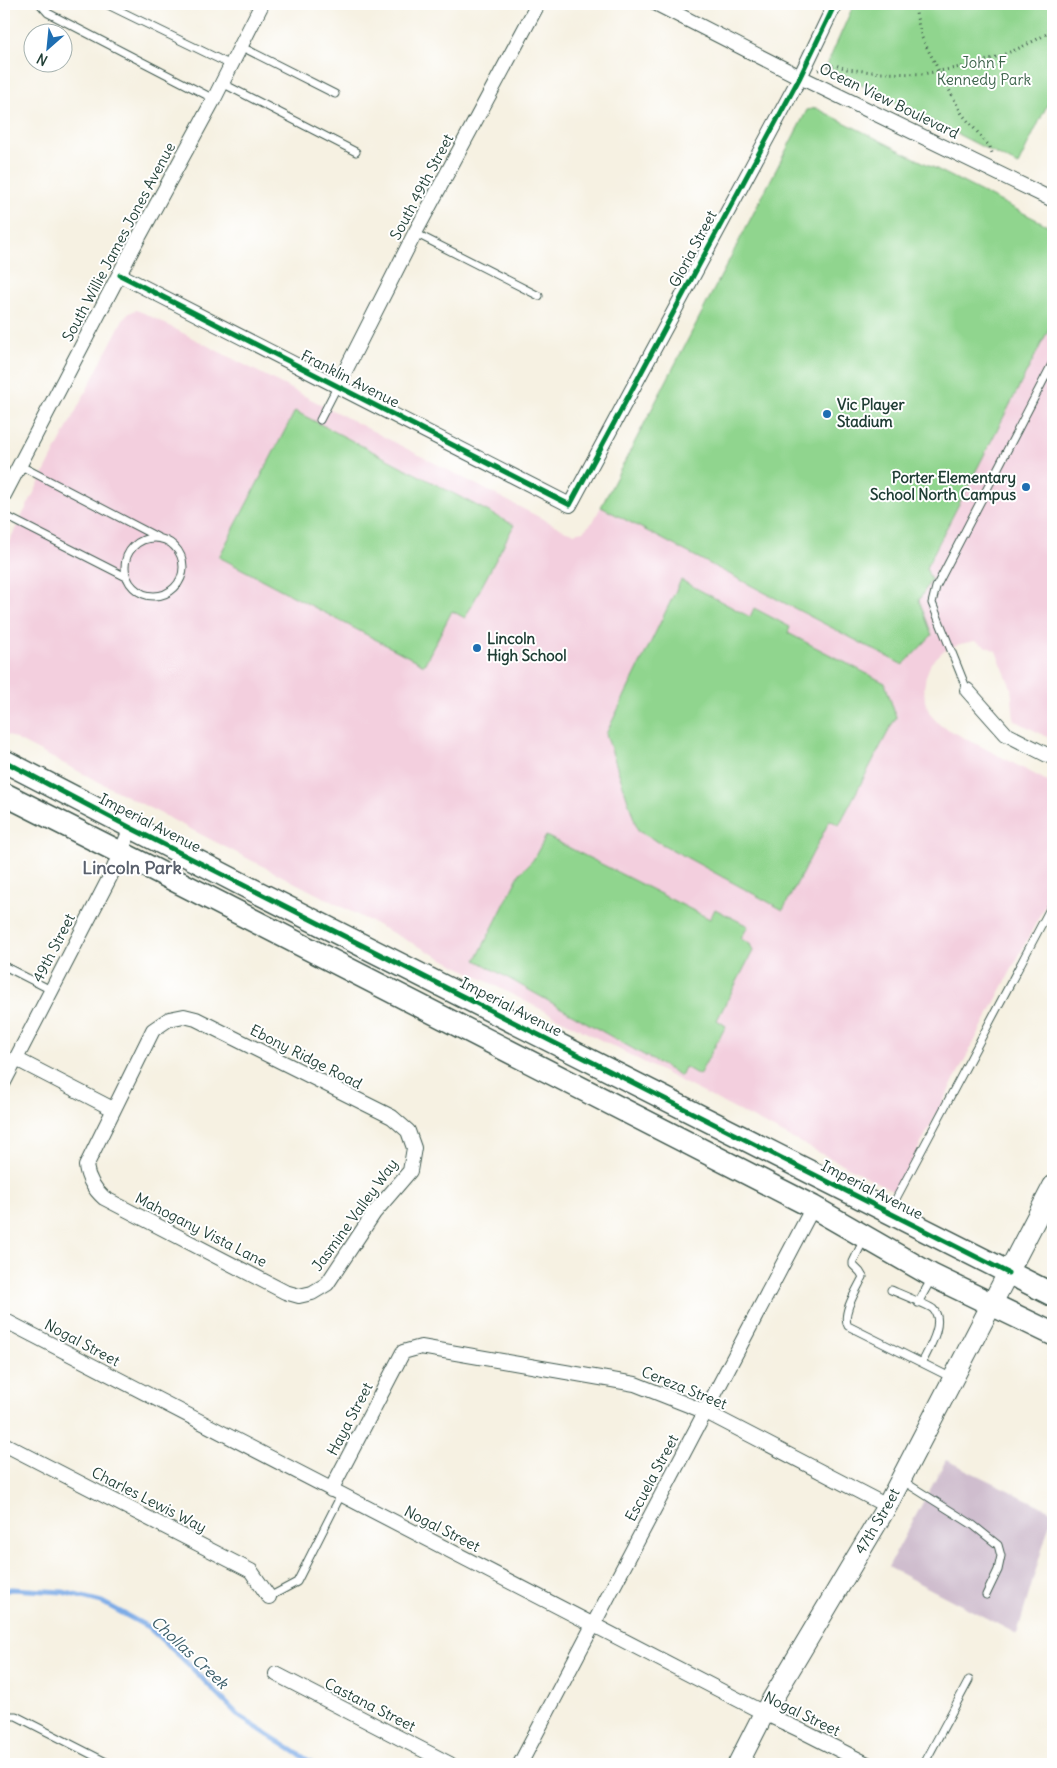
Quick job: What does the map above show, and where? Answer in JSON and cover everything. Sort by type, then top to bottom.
[{"type":"main road","name":"Imperial Avenue","points":[[4,761],[130,828],[1053,1295]]},
{"type":"main road","points":[[4,794],[813,1207],[933,1276],[1053,1334]]},
{"type":"main road","name":"47th Street","points":[[738,1764],[764,1714],[887,1506],[1053,1186]]},
{"type":"street","name":"South Willie James Jones Avenue","points":[[6,485],[19,465],[214,99],[262,4]]},
{"type":"street","name":"South 49th Street","points":[[337,386],[415,233],[538,4]]},
{"type":"street","name":"Ocean View Boulevard","points":[[657,4],[800,77],[1053,200]]},
{"type":"street","name":"Gloria Street","points":[[570,505],[800,77],[835,4]]},
{"type":"street","name":"Franklin Avenue","points":[[120,275],[570,505]]},
{"type":"street","points":[[967,690],[1006,734],[1053,758]]},
{"type":"street","name":"49th Street","points":[[4,1082],[110,877],[130,828]]},
{"type":"street","name":"Ebony Ridge Road","points":[[113,1110],[153,1030],[169,1019],[184,1016],[196,1019],[392,1117],[408,1131],[414,1148]]},
{"type":"street","points":[[16,1059],[113,1110]]},
{"type":"street","name":"Mahogany Vista Lane","points":[[113,1110],[86,1166],[87,1175],[95,1190],[104,1198],[285,1292],[299,1296],[312,1293]]},
{"type":"street","name":"Jasmine Valley Way","points":[[312,1293],[327,1284],[374,1213],[410,1171],[414,1148]]},
{"type":"street","name":"Escuela Street","points":[[520,1764],[813,1207]]},
{"type":"street","name":"Nogal Street","points":[[4,1320],[764,1714],[866,1764]]},
{"type":"street","name":"Cereza Street","points":[[398,1362],[403,1352],[421,1346],[635,1384],[706,1412],[887,1506]]},
{"type":"street","name":"Haya Street","points":[[336,1493],[398,1362]]},
{"type":"street","name":"Charles Lewis Way","points":[[4,1444],[251,1571],[269,1597]]},
{"type":"street","name":"Castana Street","points":[[276,1674],[450,1764]]},
{"type":"lane","points":[[40,4],[48,13],[214,99]]},
{"type":"lane","points":[[106,4],[231,65]]},
{"type":"lane","points":[[240,46],[335,94]]},
{"type":"lane","points":[[222,83],[356,152]]},
{"type":"lane","points":[[415,233],[539,296]]},
{"type":"lane","points":[[967,690],[932,603],[936,587],[1053,362]]},
{"type":"lane","points":[[320,420],[337,386]]},
{"type":"lane","points":[[19,465],[157,537],[167,540],[175,547],[183,564],[179,582],[173,588],[157,596],[139,592],[132,586],[126,577],[124,567],[130,548],[147,538],[157,537]]},
{"type":"lane","points":[[4,515],[126,577]]},
{"type":"lane","points":[[889,1213],[1053,903]]},
{"type":"lane","points":[[4,966],[51,990]]},
{"type":"lane","points":[[865,1236],[853,1262],[853,1265],[863,1277],[847,1311],[846,1322],[848,1326],[953,1379]]},
{"type":"lane","points":[[918,1303],[933,1276]]},
{"type":"lane","points":[[891,1290],[933,1309],[938,1323],[935,1335],[922,1363]]},
{"type":"lane","points":[[900,1480],[973,1525],[998,1545],[1001,1556],[998,1570],[986,1596]]},
{"type":"lane","points":[[269,1597],[297,1582],[336,1493]]},
{"type":"lane","points":[[924,1764],[969,1680]]},
{"type":"lane","points":[[4,1716],[16,1716],[110,1764]]},
{"type":"path","points":[[914,4],[921,36],[939,72],[962,114],[990,147],[993,158],[989,168]]},
{"type":"path","points":[[800,77],[835,65],[847,69],[881,73],[923,74],[939,72],[974,65],[1010,53],[1034,42],[1053,30]]},
{"type":"shaded area","name":"Lincoln High School","points":[[816,108],[1053,228],[1053,740],[1014,720],[1011,688],[996,651],[975,641],[960,644],[942,652],[931,663],[924,688],[925,701],[930,714],[940,725],[1053,784],[1053,890],[896,1192],[4,733],[4,551],[122,321],[129,313],[136,310],[144,313],[566,531],[574,533],[583,531],[593,522],[807,110]]},
{"type":"shaded area","points":[[946,1460],[1053,1512],[1017,1634],[888,1567]]},
{"type":"green space","name":"John F Kennedy Park","points":[[854,4],[1053,4],[1053,93],[1018,165],[826,67]]},
{"type":"green space","name":"Vic Player Stadium","points":[[816,108],[1053,228],[1053,321],[926,568],[931,580],[919,600],[932,635],[903,665],[601,507],[807,110]]},
{"type":"green space","points":[[295,411],[514,525],[465,618],[452,611],[424,665],[219,557]]},
{"type":"green space","points":[[681,580],[750,617],[754,608],[790,627],[788,633],[885,683],[896,717],[839,825],[830,820],[783,910],[638,831],[606,734]]},
{"type":"green space","points":[[546,836],[710,919],[715,909],[748,926],[741,939],[750,944],[753,951],[717,1020],[726,1026],[699,1075],[685,1067],[681,1076],[476,960],[520,873],[533,860]]},
{"type":"waterway","name":"Chollas Creek","points":[[4,1591],[11,1589],[63,1592],[102,1602],[148,1627],[183,1659],[240,1717],[314,1764]]},
{"type":"cycle path","points":[[120,275],[570,505],[800,77],[835,4]]},
{"type":"cycle path","points":[[4,761],[131,828],[1008,1273]]},
{"type":"place","name":"Vic Player Stadium","points":[[827,414]]},
{"type":"place","name":"Porter Elementary School North Campus","points":[[1026,487]]},
{"type":"place","name":"Lincoln High School","points":[[477,648]]},
{"type":"district","name":"Lincoln Park","points":[[132,868]]}]
